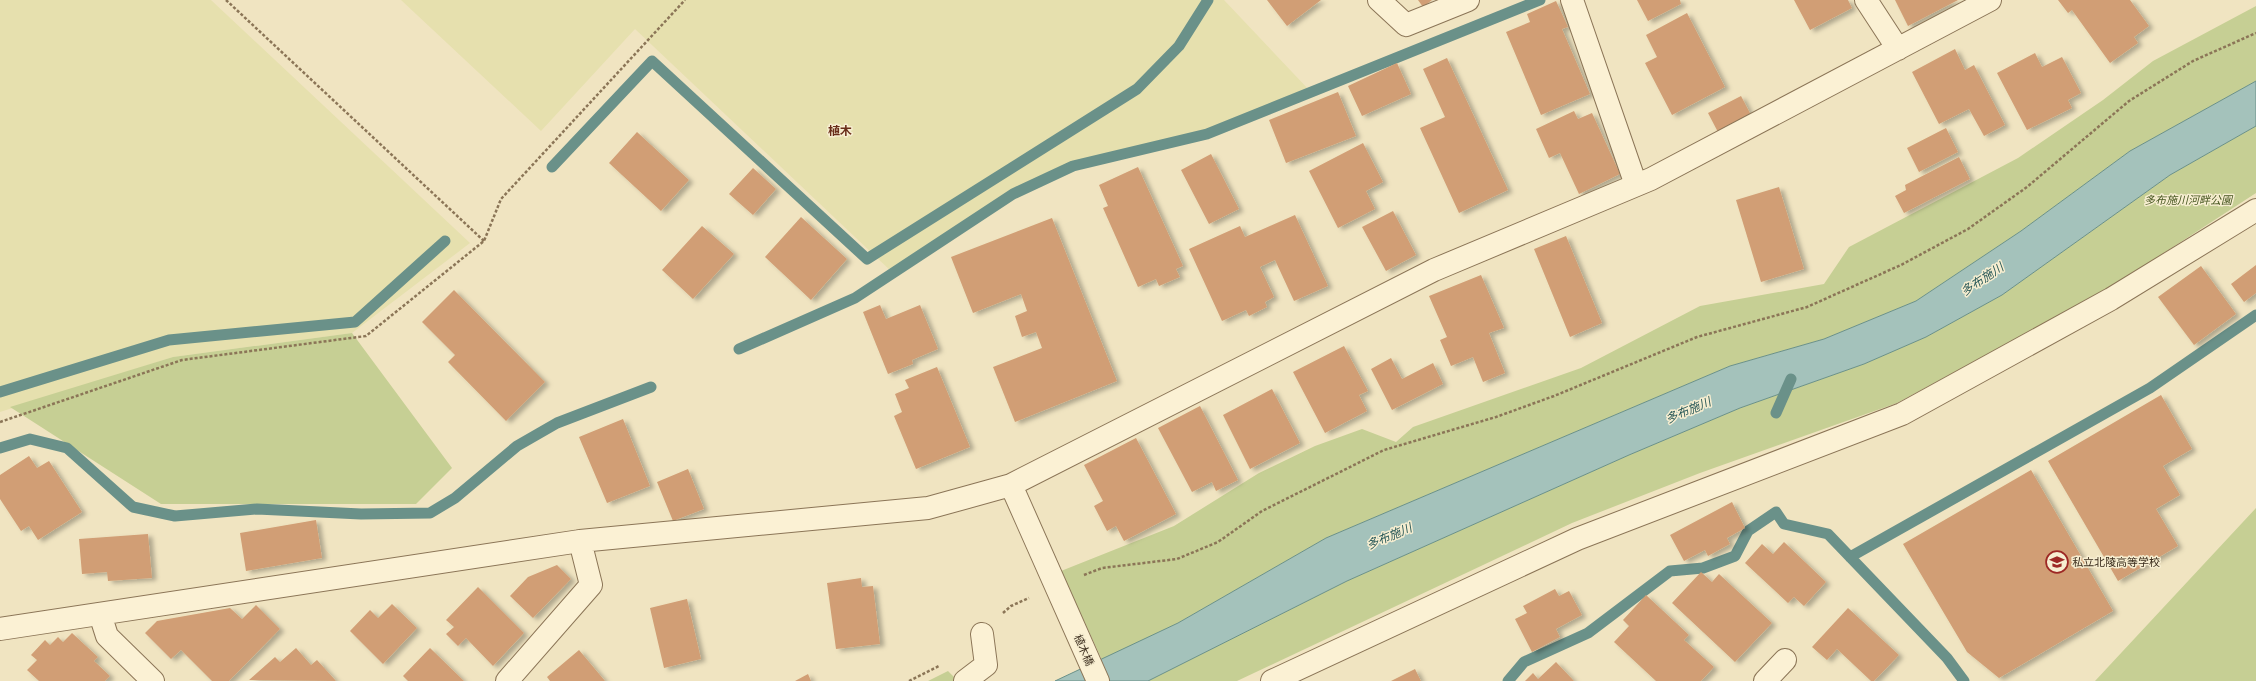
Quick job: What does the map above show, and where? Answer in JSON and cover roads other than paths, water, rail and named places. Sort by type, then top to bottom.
[{"type":"street","points":[[1379,0],[1406,24],[1468,0]]},
{"type":"street","points":[[1866,0],[1898,49]]},
{"type":"street","points":[[0,628],[580,542],[928,508],[1011,486],[1434,270],[1636,185],[1990,0]]},
{"type":"street","points":[[1573,1],[1636,185]]},
{"type":"street","points":[[1272,681],[1577,539],[1902,414],[2111,300],[2256,210]]},
{"type":"street","name":"植木橋","points":[[1011,486],[1098,681]]},
{"type":"street","points":[[507,681],[591,585],[580,542]]},
{"type":"street","points":[[100,614],[107,636],[153,681]]},
{"type":"street","points":[[965,681],[986,665],[982,634]]},
{"type":"street","points":[[1765,681],[1785,660]]},
{"type":"water","name":"多布施川","points":[[2256,81],[2256,126],[2170,175],[2002,295],[1926,337],[1864,364],[1740,408],[1629,455],[1347,581],[1148,681],[1055,681],[1178,623],[1326,538],[1730,366],[1824,339],[1916,301],[2021,231],[2130,151]]},
{"type":"waterway","points":[[552,167],[652,61],[867,259],[1137,89],[1179,46],[1208,0]]},
{"type":"waterway","points":[[739,349],[855,298],[1013,194],[1073,166],[1207,134],[1540,0]]},
{"type":"waterway","points":[[0,392],[169,340],[355,322],[445,241]]},
{"type":"waterway","points":[[1850,557],[2150,388],[2256,315]]},
{"type":"waterway","points":[[1776,413],[1791,379]]},
{"type":"waterway","points":[[0,448],[30,439],[67,448],[133,507],[175,516],[257,509],[361,514],[430,513],[455,498],[517,446],[557,423],[651,387]]},
{"type":"waterway","points":[[1508,681],[1524,662],[1588,633],[1670,571],[1703,568],[1735,556],[1748,531],[1776,512],[1784,524],[1828,534],[1947,658],[1964,681]]},
{"type":"place","name":"私立北陵高等学校","points":[[2057,562]]},
{"type":"district","name":"植木","points":[[840,130]]},
{"type":"park label","name":"多布施川河畔公園","points":[[2188,200]]}]
